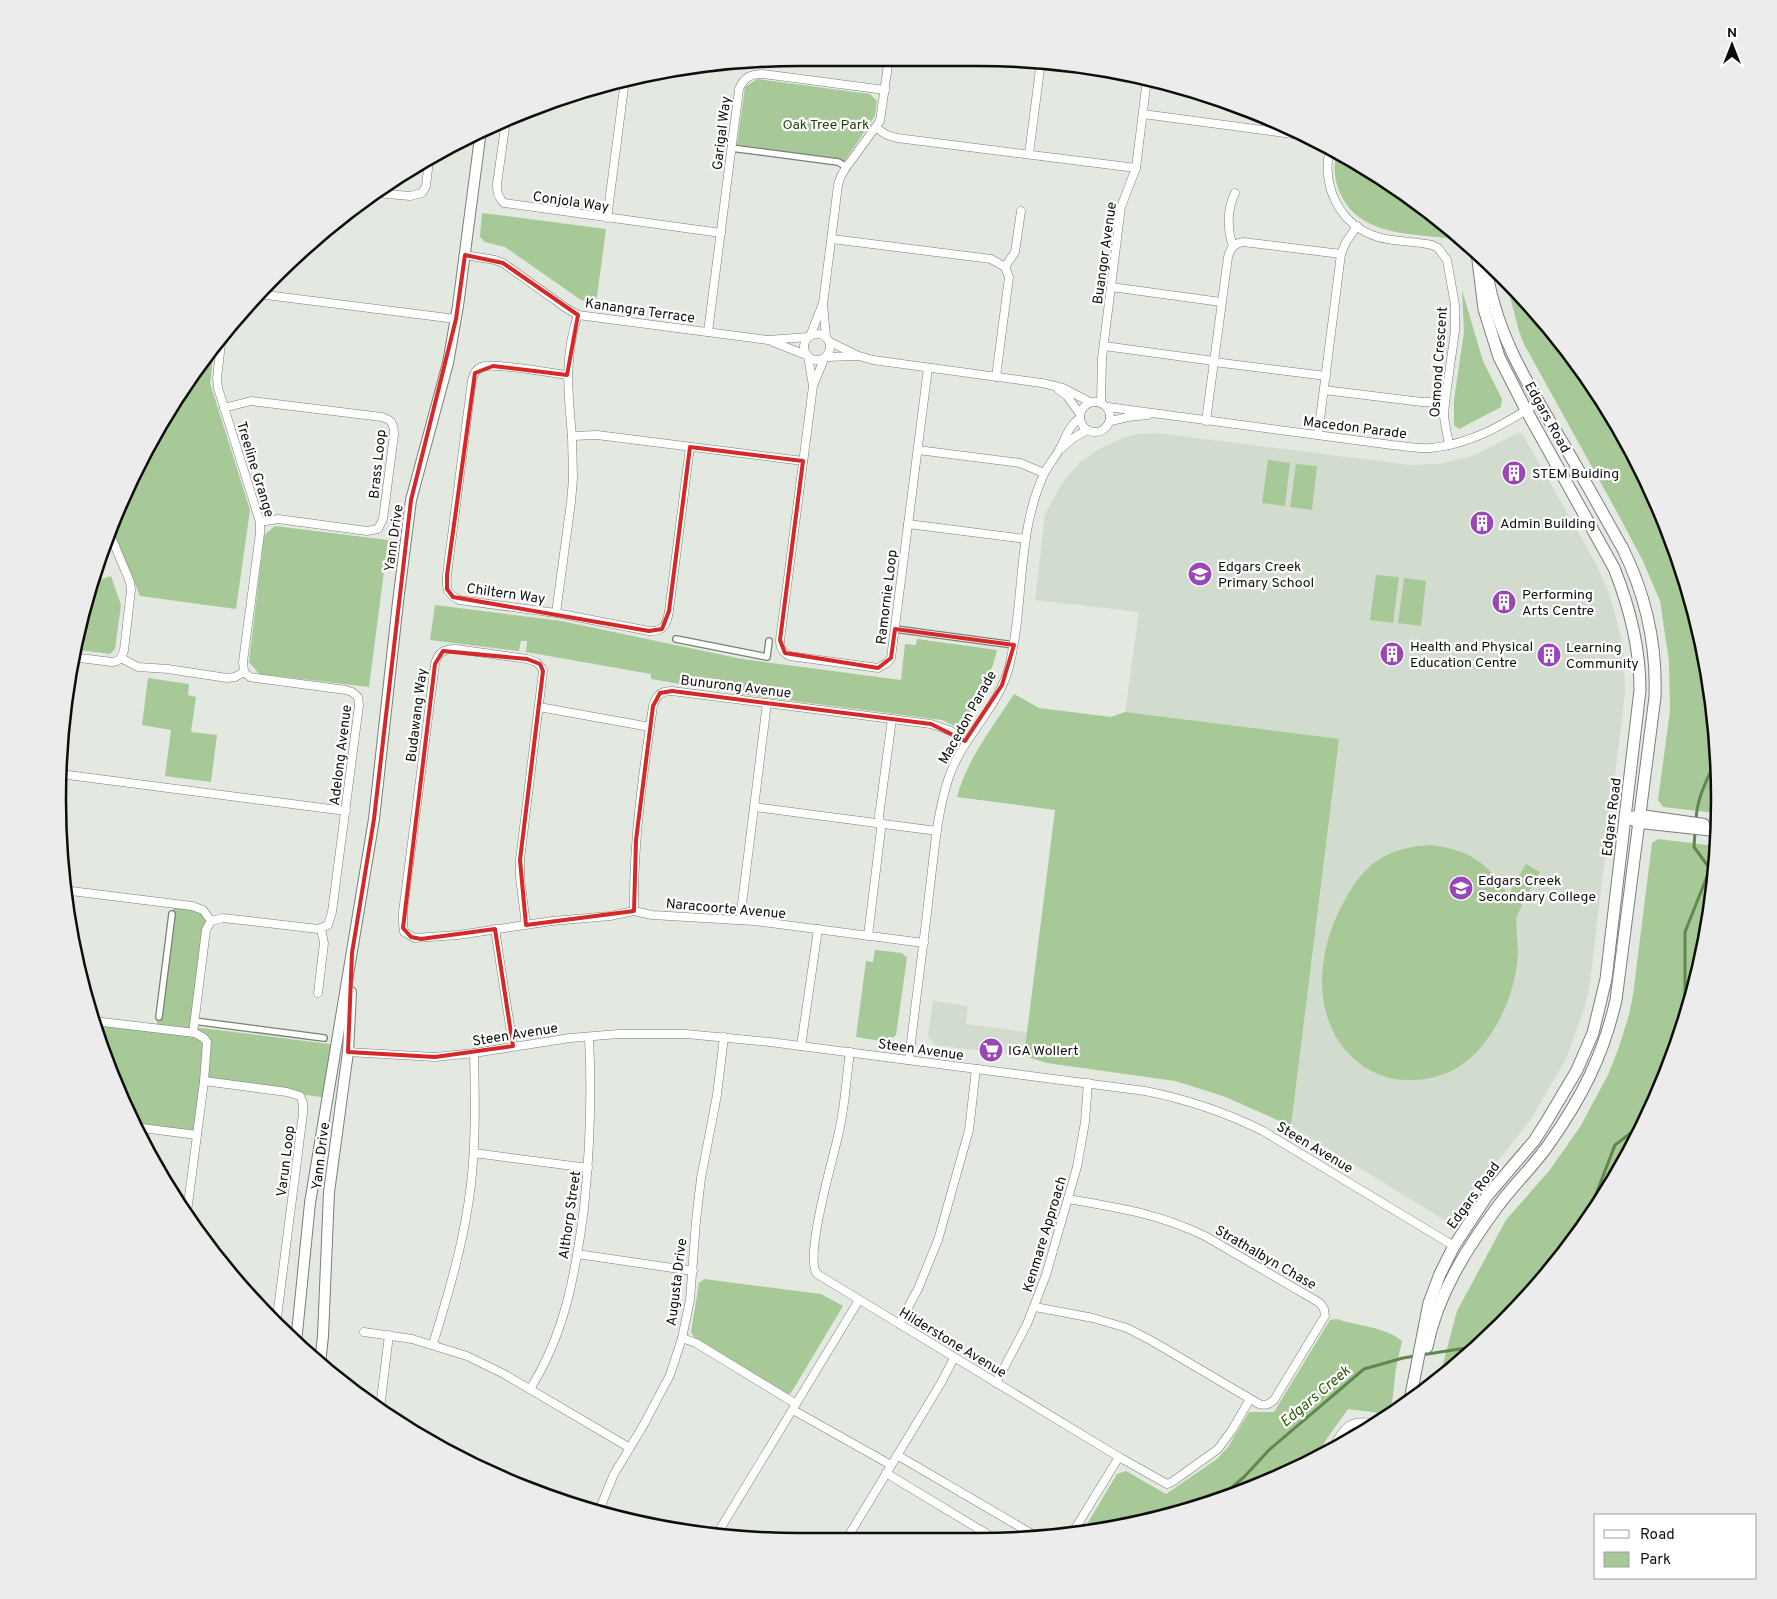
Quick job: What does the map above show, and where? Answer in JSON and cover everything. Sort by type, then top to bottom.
[{"type":"main road","name":"Edgars Road","points":[[1415,1388],[1428,1327],[1429,1304],[1440,1274],[1454,1246],[1497,1183],[1528,1148],[1565,1092],[1586,1051],[1598,1019],[1606,978],[1640,690],[1640,660],[1625,595],[1614,568],[1526,410],[1499,357],[1484,309],[1478,264]]},
{"type":"main road","name":"Edgars Road","points":[[1428,1327],[1444,1292],[1466,1253],[1499,1205],[1554,1137],[1580,1096],[1604,1044],[1616,1000],[1655,697],[1656,676],[1652,636],[1640,589],[1623,549],[1538,403],[1511,352],[1499,324],[1487,273]]},
{"type":"street","points":[[888,66],[882,115],[876,128],[841,176],[838,185],[823,304],[804,346],[807,356],[817,360],[859,356],[928,368],[1052,385],[1063,388],[1090,402],[1104,405],[1110,411],[1110,421],[1104,430],[1098,432],[1087,430],[1082,425],[1080,416],[1067,396],[1052,385]]},
{"type":"street","points":[[1029,154],[1040,70]]},
{"type":"street","name":"Garigal Way","points":[[708,332],[739,89],[744,78],[752,74],[763,74],[885,90]]},
{"type":"street","name":"Buangor Avenue","points":[[1104,405],[1104,346],[1121,207],[1136,168],[1146,86]]},
{"type":"street","points":[[607,218],[624,88]]},
{"type":"street","points":[[1143,114],[1282,133]]},
{"type":"street","name":"Conjola Way","points":[[505,128],[497,184],[499,199],[504,203],[721,233]]},
{"type":"street","points":[[876,128],[887,135],[897,138],[1136,168]]},
{"type":"street","name":"Yann Drive","points":[[297,1333],[310,1203],[374,819],[411,500],[448,363],[456,319],[481,139]]},
{"type":"street","points":[[731,148],[831,161],[847,167]]},
{"type":"street","name":"Osmond Crescent","points":[[1329,156],[1328,171],[1331,194],[1342,213],[1367,233],[1378,237],[1432,245],[1438,248],[1447,260],[1456,320],[1444,402],[1444,417],[1449,445]]},
{"type":"street","points":[[387,194],[410,196],[422,194],[426,186],[428,167]]},
{"type":"street","points":[[1233,246],[1228,228],[1231,204],[1235,193]]},
{"type":"street","points":[[1005,267],[1015,252],[1021,211]]},
{"type":"street","points":[[1318,435],[1341,254],[1346,242],[1357,226]]},
{"type":"street","points":[[832,239],[991,260],[1005,267],[1009,277],[996,377]]},
{"type":"street","points":[[1206,421],[1228,256],[1233,246],[1243,242],[1341,254]]},
{"type":"street","name":"Kanangra Terrace","points":[[465,255],[503,263],[578,315],[768,340],[809,336]]},
{"type":"street","points":[[1111,287],[1222,302]]},
{"type":"street","points":[[268,295],[456,319]]},
{"type":"street","points":[[823,304],[830,352],[825,358]]},
{"type":"street","points":[[556,613],[573,479],[567,374],[572,337],[578,315]]},
{"type":"street","points":[[809,336],[818,334],[859,356]]},
{"type":"street","name":"Kanangra Terrace","points":[[768,340],[807,356]]},
{"type":"street","points":[[1104,346],[1326,376]]},
{"type":"street","name":"Treeline Grange","points":[[220,350],[217,378],[218,388],[260,522],[243,662],[244,672]]},
{"type":"street","name":"Ramornie Loop","points":[[807,356],[812,386],[780,648],[785,653],[798,658],[878,668],[887,664],[891,658],[928,368]]},
{"type":"street","name":"Ramornie Loop","points":[[812,386],[825,358]]},
{"type":"street","name":"Chiltern Way","points":[[567,374],[493,366],[480,368],[475,372],[472,380],[446,585],[449,593],[459,600],[556,613],[656,631],[665,625],[669,611],[690,447]]},
{"type":"street","points":[[1324,390],[1422,402],[1444,402]]},
{"type":"street","name":"Brass Loop","points":[[224,408],[251,401],[382,417],[388,419],[393,424],[394,435],[383,519],[378,529],[367,531],[278,519],[260,522]]},
{"type":"street","points":[[1080,416],[1084,406],[1090,402]]},
{"type":"street","name":"Macedon Parade","points":[[1104,405],[1160,415],[1419,448],[1449,445],[1483,435],[1538,403]]},
{"type":"street","name":"Macedon Parade","points":[[1110,421],[1128,417],[1160,415]]},
{"type":"street","name":"Macedon Parade","points":[[909,1060],[937,831],[948,779],[965,741],[994,700],[1008,669],[1014,645],[1026,539],[1033,503],[1044,472],[1059,451],[1074,422],[1080,416]]},
{"type":"street","name":"Macedon Parade","points":[[1059,451],[1072,439],[1087,430]]},
{"type":"street","points":[[572,436],[597,435],[803,461]]},
{"type":"street","points":[[918,450],[1020,463],[1044,472]]},
{"type":"street","points":[[908,524],[1026,539]]},
{"type":"street","points":[[113,542],[130,582],[131,590],[124,650],[121,658]]},
{"type":"street","points":[[895,629],[1014,645]]},
{"type":"street","points":[[676,639],[767,657],[769,641]]},
{"type":"street","name":"Budawang Way","points":[[450,649],[535,660],[540,664],[543,671],[520,860],[520,877],[526,925],[458,936],[421,939],[411,938],[404,932],[403,912],[437,658],[442,651],[450,649]]},
{"type":"street","name":"Adelong Avenue","points":[[80,658],[112,662],[121,658],[138,667],[176,670],[227,678],[235,677],[244,672],[256,678],[346,690],[358,697],[359,705],[346,811],[331,917],[328,925],[321,929]]},
{"type":"street","name":"Bunurong Avenue","points":[[634,911],[635,849],[650,726],[656,698],[660,693],[666,691],[892,719],[944,728],[965,741]]},
{"type":"street","points":[[740,920],[768,703]]},
{"type":"street","points":[[539,707],[650,726]]},
{"type":"street","points":[[868,936],[881,829],[879,816],[892,719]]},
{"type":"street","points":[[67,775],[346,811]]},
{"type":"street","points":[[754,807],[937,831]]},
{"type":"street","points":[[1626,818],[1710,828]]},
{"type":"street","points":[[73,891],[195,906],[203,910],[211,921]]},
{"type":"street","name":"Naracoorte Avenue","points":[[526,925],[610,916],[634,911],[652,915],[740,920],[924,943]]},
{"type":"street","points":[[159,1018],[172,914]]},
{"type":"street","points":[[193,1033],[206,930],[211,921],[223,918],[321,929],[324,943],[318,993]]},
{"type":"street","points":[[494,929],[513,1046]]},
{"type":"street","points":[[801,1046],[818,929]]},
{"type":"street","name":"Yann Drive","points":[[321,1355],[324,1336],[329,1192],[348,1052],[352,953]]},
{"type":"street","points":[[194,1021],[324,1038]]},
{"type":"street","points":[[101,1022],[193,1033],[204,1038],[207,1046],[204,1081],[188,1204]]},
{"type":"street","name":"Steen Avenue","points":[[348,1052],[434,1057],[589,1037],[658,1034],[724,1037],[1088,1083],[1173,1096],[1203,1105],[1235,1118],[1290,1146],[1454,1246]]},
{"type":"street","name":"Althorp Street","points":[[530,1389],[546,1362],[558,1333],[565,1312],[577,1254],[588,1168],[591,1092],[589,1037]]},
{"type":"street","name":"Augusta Drive","points":[[601,1505],[614,1474],[670,1375],[682,1338],[690,1300],[698,1198],[717,1095],[724,1037]]},
{"type":"street","name":"Hilderstone Avenue","points":[[850,1052],[841,1120],[820,1211],[813,1262],[813,1267],[817,1274],[1118,1457],[1167,1484],[1218,1449],[1232,1430],[1250,1399]]},
{"type":"street","points":[[433,1344],[464,1231],[471,1186],[476,1114],[474,1053]]},
{"type":"street","points":[[898,1324],[918,1289],[938,1240],[969,1130],[976,1069]]},
{"type":"street","name":"Varun Loop","points":[[204,1081],[287,1092],[300,1096],[303,1103],[295,1187],[277,1314]]},
{"type":"street","name":"Kenmare Approach","points":[[996,1382],[1035,1307],[1046,1275],[1082,1147],[1088,1083]]},
{"type":"street","points":[[144,1128],[197,1135]]},
{"type":"street","points":[[474,1153],[588,1168]]},
{"type":"street","name":"Strathalbyn Chase","points":[[1035,1307],[1093,1318],[1126,1328],[1263,1405],[1267,1405],[1274,1400],[1323,1320],[1325,1312],[1322,1306],[1228,1249],[1186,1227],[1138,1211],[1068,1198]]},
{"type":"street","points":[[1454,1246],[1466,1253]]},
{"type":"street","points":[[577,1254],[693,1271]]},
{"type":"street","points":[[721,1528],[859,1300]]},
{"type":"street","points":[[364,1332],[433,1344],[467,1356],[530,1389],[630,1448]]},
{"type":"street","points":[[381,1401],[389,1335]]},
{"type":"street","points":[[682,1338],[703,1346],[794,1407],[891,1465]]},
{"type":"street","points":[[850,1533],[954,1358]]},
{"type":"street","points":[[1342,1436],[1352,1424],[1359,1421],[1365,1422]]},
{"type":"street","points":[[897,1455],[1027,1531]]},
{"type":"street","points":[[1077,1525],[1118,1457]]},
{"type":"street","points":[[886,1473],[985,1533]]},
{"type":"highlighted area","points":[[465,255],[503,263],[578,315],[567,375],[493,366],[475,373],[447,575],[447,589],[453,597],[649,631],[662,629],[669,611],[690,447],[803,461],[780,640],[785,653],[878,668],[891,658],[895,629],[1014,645],[1002,685],[965,741],[931,724],[672,691],[660,693],[653,706],[636,840],[634,911],[526,925],[520,860],[543,671],[540,664],[527,659],[443,651],[435,664],[403,928],[411,937],[421,939],[495,929],[513,1046],[435,1057],[348,1052],[352,953],[374,819],[411,500],[456,319]]},
{"type":"shaded area","name":"Edgars Creek Secondary College","points":[[1156,433],[1411,465],[1439,464],[1475,455],[1518,433],[1523,435],[1595,562],[1609,593],[1621,636],[1624,657],[1625,693],[1589,989],[1585,1006],[1567,1057],[1531,1119],[1507,1150],[1479,1181],[1453,1220],[1446,1221],[1291,1126],[1338,740],[1125,712],[1139,612],[1035,600],[1045,514],[1063,482],[1080,462],[1097,450],[1125,437]]},
{"type":"shaded area","points":[[933,1001],[968,1006],[966,1024],[1027,1032],[1024,1056],[935,1045],[928,1036]]},
{"type":"green space","name":"Oak Tree Park","points":[[757,79],[870,94],[877,101],[875,116],[844,162],[737,145],[745,87]]},
{"type":"green space","points":[[1336,160],[1385,190],[1449,238],[1392,231],[1377,227],[1363,220],[1351,210],[1339,191],[1335,174]]},
{"type":"green space","points":[[482,213],[606,229],[596,304],[581,300],[505,247],[485,242],[480,237]]},
{"type":"green space","points":[[1462,290],[1483,361],[1502,399],[1501,407],[1459,429],[1454,425],[1454,400],[1464,332]]},
{"type":"green space","points":[[1510,296],[1559,353],[1587,392],[1613,433],[1655,519],[1672,564],[1697,656],[1709,752],[1710,812],[1663,807],[1658,800],[1670,711],[1669,661],[1660,601],[1643,561],[1524,344]]},
{"type":"green space","points":[[213,360],[210,383],[250,510],[236,609],[140,596],[115,537],[142,475],[164,433]]},
{"type":"green space","points":[[1268,460],[1290,463],[1285,506],[1262,503]]},
{"type":"green space","points":[[1296,464],[1317,466],[1312,510],[1290,507]]},
{"type":"green space","points":[[275,526],[388,540],[369,687],[259,674],[249,662],[264,535]]},
{"type":"green space","points":[[1376,575],[1399,577],[1393,623],[1370,620]]},
{"type":"green space","points":[[111,576],[121,605],[115,649],[110,654],[81,650],[100,580]]},
{"type":"green space","points":[[1404,578],[1426,581],[1421,626],[1398,623]]},
{"type":"green space","points":[[435,605],[561,621],[742,659],[901,680],[905,644],[916,645],[917,639],[997,650],[987,681],[976,703],[962,721],[954,726],[942,720],[739,694],[651,679],[651,674],[526,652],[527,641],[521,641],[519,651],[430,640]]},
{"type":"green space","points":[[148,678],[189,684],[188,695],[196,697],[191,732],[217,735],[211,782],[165,776],[171,730],[142,725]]},
{"type":"green space","points":[[1014,694],[1039,708],[1111,717],[1125,712],[1339,739],[1291,1126],[1223,1096],[1175,1081],[1047,1063],[1024,1056],[1055,810],[957,797],[961,783],[974,756]]},
{"type":"green space","points":[[1658,839],[1709,845],[1697,943],[1672,1035],[1655,1080],[1613,1166],[1559,1246],[1529,1283],[1496,1318],[1442,1366],[1457,1311],[1506,1220],[1549,1171],[1580,1127],[1608,1075],[1629,1015],[1633,995],[1652,843]]},
{"type":"green space","points":[[1431,845],[1456,850],[1477,860],[1493,874],[1508,895],[1526,864],[1540,872],[1516,919],[1517,966],[1507,1003],[1489,1037],[1459,1067],[1432,1078],[1405,1080],[1377,1074],[1359,1063],[1343,1046],[1331,1027],[1325,1006],[1322,984],[1323,962],[1328,939],[1336,918],[1363,873],[1380,858],[1392,853]]},
{"type":"green space","points":[[174,904],[195,906],[211,921],[194,1027],[337,1045],[328,1098],[204,1081],[197,1135],[144,1128],[122,1080],[101,1022],[156,1028]]},
{"type":"green space","points":[[875,950],[902,953],[907,958],[896,1035],[888,1042],[856,1037],[866,961],[873,962]]},
{"type":"green space","points":[[704,1279],[821,1294],[843,1306],[791,1393],[788,1394],[694,1337],[691,1332],[699,1283]]},
{"type":"green space","points":[[1337,1319],[1380,1330],[1402,1341],[1396,1368],[1392,1404],[1379,1413],[1348,1409],[1322,1446],[1258,1477],[1213,1494],[1167,1508],[1121,1519],[1087,1524],[1117,1474],[1126,1471],[1166,1494],[1217,1459],[1228,1447],[1249,1412],[1274,1412],[1330,1320]]},
{"type":"waterway","name":"Edgars Creek","points":[[1696,820],[1701,795],[1710,774]]},
{"type":"waterway","name":"Edgars Creek","points":[[1695,832],[1694,847],[1707,865]]},
{"type":"waterway","name":"Edgars Creek","points":[[1685,992],[1685,932],[1706,880]]},
{"type":"waterway","name":"Edgars Creek","points":[[1597,1191],[1615,1145],[1630,1134]]},
{"type":"waterway","name":"Edgars Creek","points":[[1421,1355],[1464,1348]]},
{"type":"waterway","name":"Edgars Creek","points":[[1233,1486],[1269,1450],[1364,1369],[1415,1356]]},
{"type":"place","name":"STEM Buiding","points":[[1514,473]]},
{"type":"place","name":"Admin Building","points":[[1482,523]]},
{"type":"place","name":"Edgars Creek Primary School","points":[[1200,574]]},
{"type":"place","name":"Performing Arts Centre","points":[[1504,602]]},
{"type":"place","name":"Health and Physical Education Centre","points":[[1392,654]]},
{"type":"place","name":"Learning Community","points":[[1549,655]]},
{"type":"place","name":"Edgars Creek Secondary College","points":[[1461,888]]},
{"type":"place","name":"IGA Wollert","points":[[991,1050]]}]
